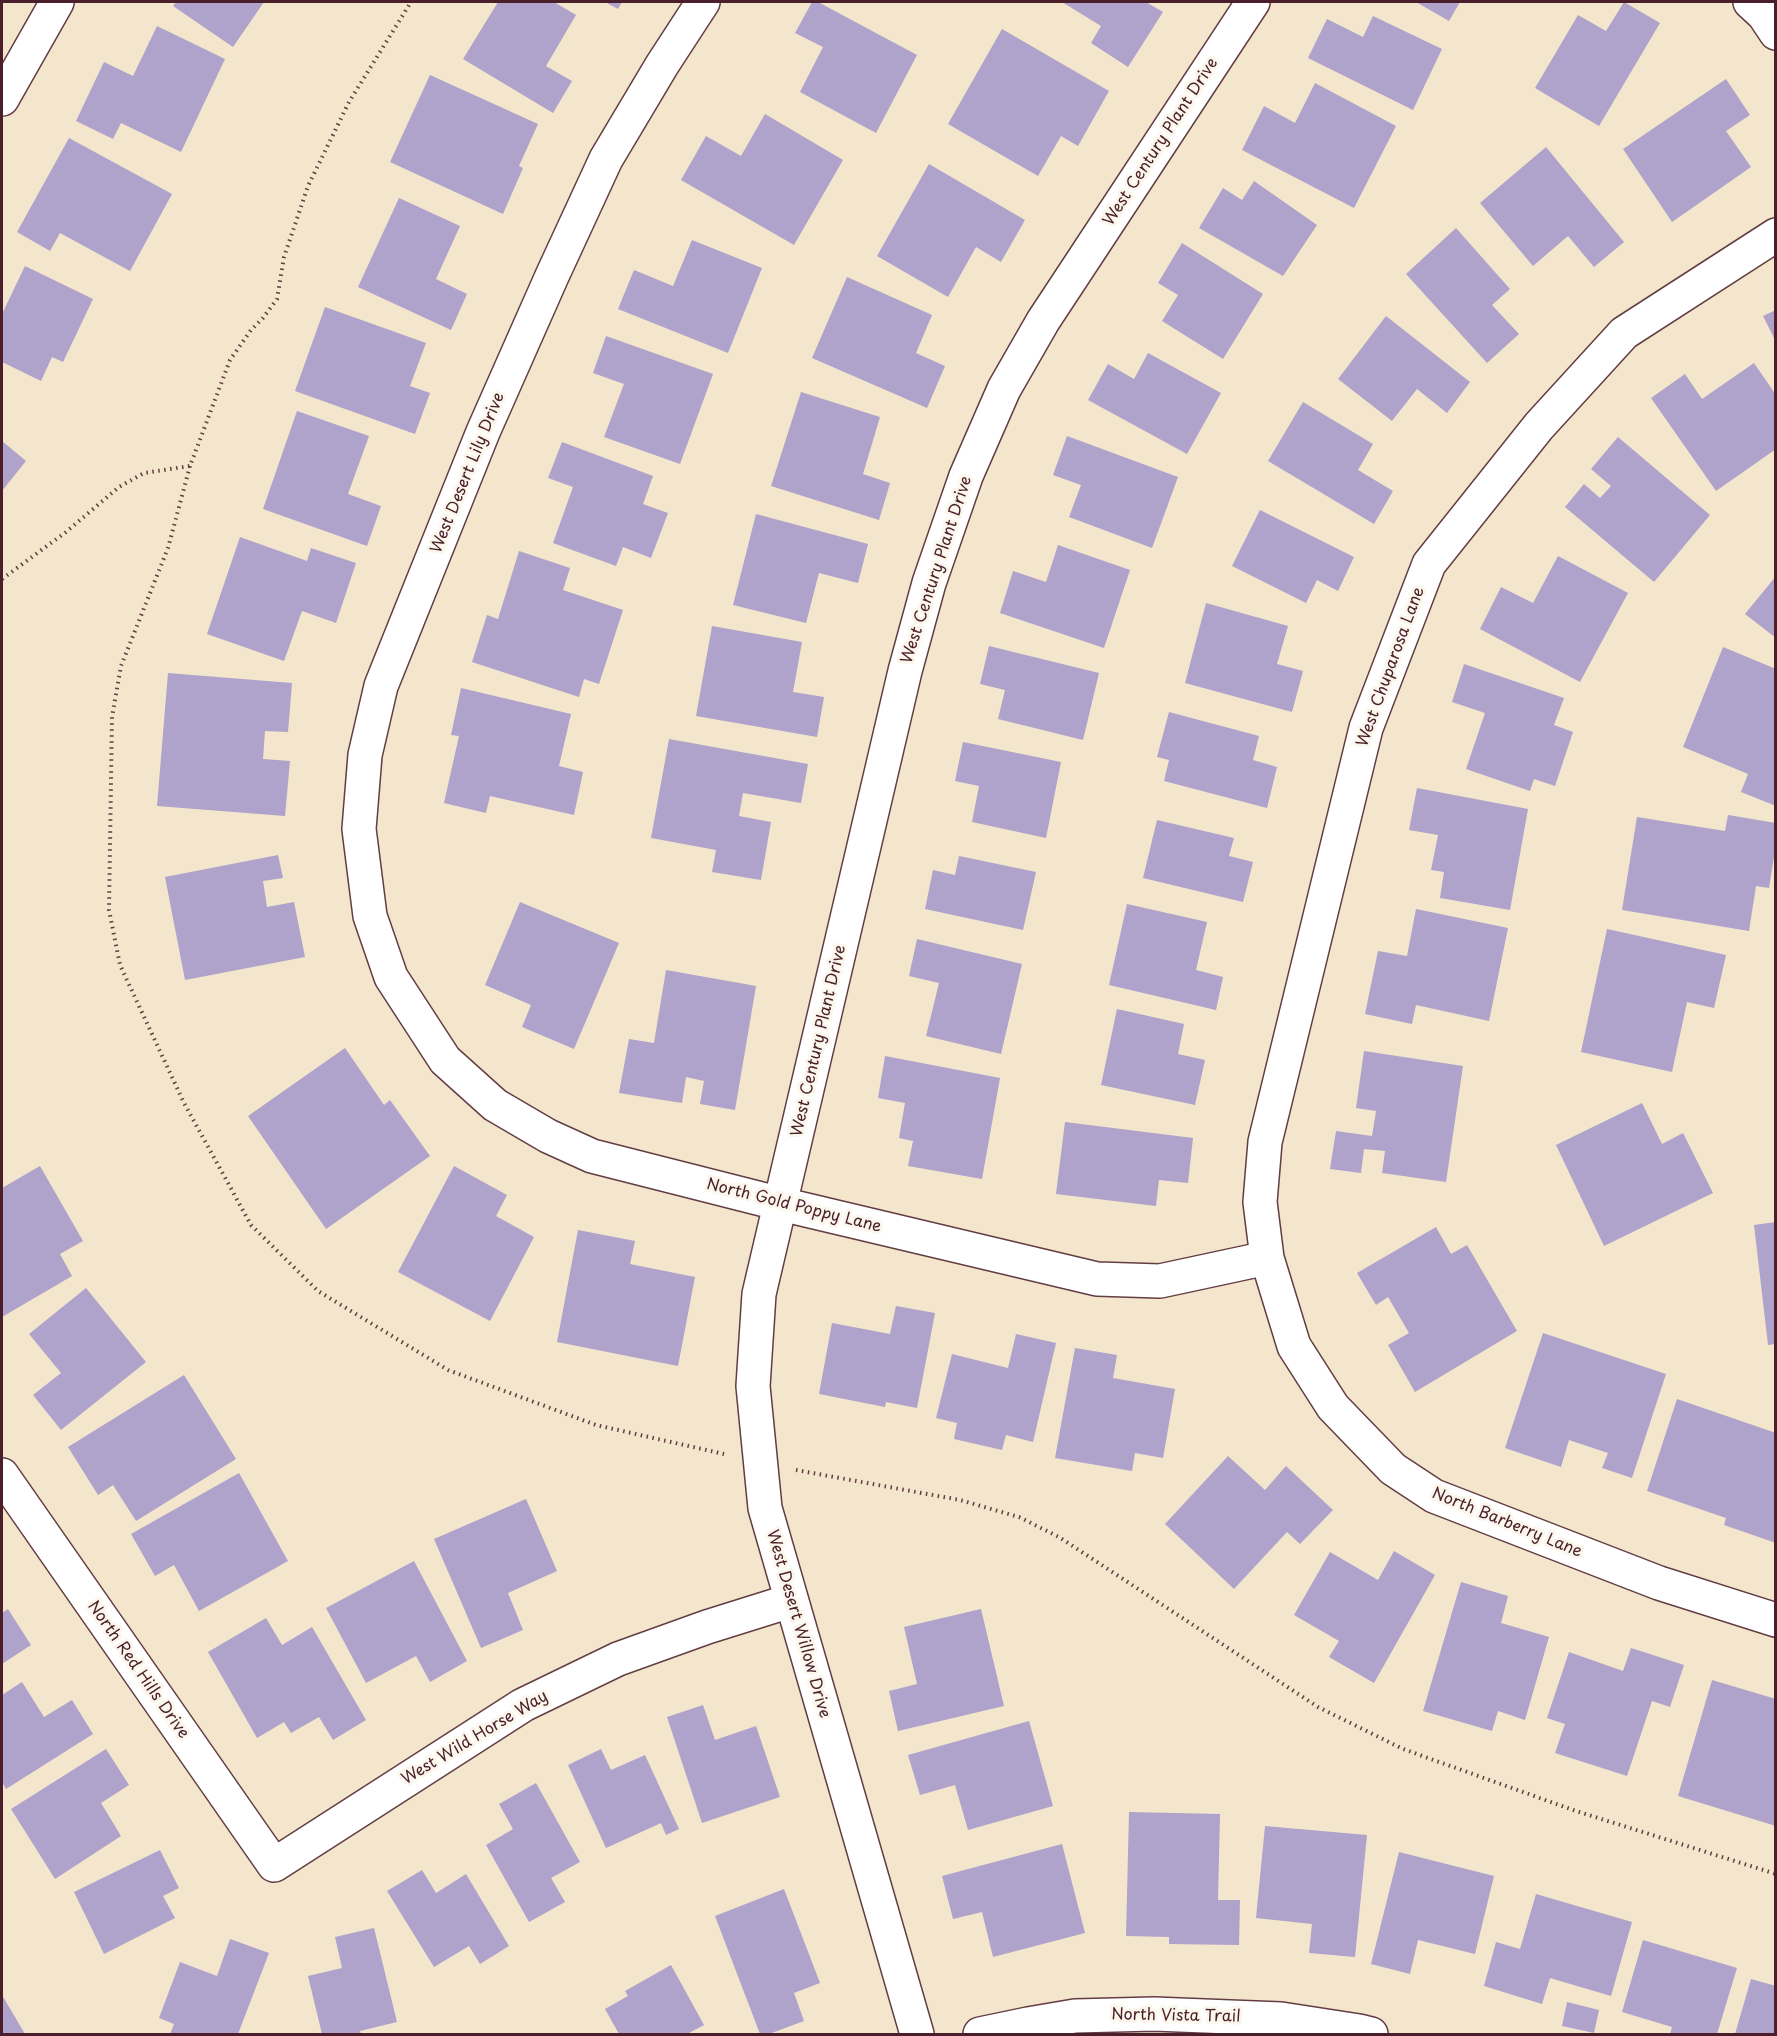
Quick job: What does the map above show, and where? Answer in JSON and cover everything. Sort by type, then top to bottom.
[{"type":"street","points":[[2,99],[57,2]]},
{"type":"street","name":"West Desert Lily Drive","points":[[391,977],[370,916],[359,829],[364,755],[381,686],[483,432],[606,159],[703,2]]},
{"type":"street","name":"West Century Plant Drive","points":[[781,1204],[905,671],[929,583],[966,476],[1004,389],[1042,321],[1253,2]]},
{"type":"street","points":[[1750,2],[1764,15],[1776,33]]},
{"type":"street","name":"West Chuparosa Lane","points":[[1294,1346],[1267,1258],[1260,1202],[1265,1142],[1365,728],[1429,564],[1539,426],[1624,333],[1776,235]]},
{"type":"street","name":"North Gold Poppy Lane","points":[[391,977],[445,1060],[495,1106],[548,1136],[592,1155],[781,1204],[1097,1279],[1160,1281],[1267,1258]]},
{"type":"street","name":"West Desert Willow Drive","points":[[781,1204],[759,1294],[753,1386],[765,1508],[790,1601],[917,2034]]},
{"type":"street","name":"North Barberry Lane","points":[[1294,1346],[1333,1407],[1393,1469],[1434,1496],[1659,1583],[1776,1620]]},
{"type":"street","name":"North Red Hills Drive","points":[[2,1475],[274,1865]]},
{"type":"street","name":"West Wild Horse Way","points":[[274,1865],[523,1705],[618,1659],[707,1626],[790,1601]]},
{"type":"street","name":"North Vista Trail","points":[[980,2034],[1075,2016],[1154,2013],[1281,2019],[1371,2034]]},
{"type":"path","points":[[411,2],[349,102],[308,186],[284,257],[277,299],[230,360],[190,466],[168,548],[121,666],[112,717],[109,910],[120,965],[184,1103],[251,1225],[318,1291],[448,1370],[596,1425],[760,1463],[960,1500],[1019,1517],[1059,1537],[1318,1707],[1403,1749],[1576,1811],[1776,1874]]},
{"type":"path","points":[[2,579],[66,532],[119,487],[144,473],[190,466]]},
{"type":"building","points":[[176,2],[264,2],[233,47],[173,6]]},
{"type":"building","points":[[498,2],[554,2],[576,15],[546,66],[572,81],[553,113],[463,59]]},
{"type":"building","points":[[605,2],[622,2],[618,9]]},
{"type":"building","points":[[812,2],[818,2],[917,55],[876,133],[800,92],[823,47],[795,33]]},
{"type":"building","points":[[1062,2],[1146,2],[1163,12],[1128,67],[1091,43],[1101,26]]},
{"type":"building","points":[[1416,2],[1460,2],[1449,21]]},
{"type":"building","points":[[1624,2],[1660,23],[1599,126],[1535,88],[1578,15],[1606,31]]},
{"type":"building","points":[[1373,16],[1442,49],[1413,110],[1308,58],[1327,19],[1363,37]]},
{"type":"building","points":[[157,26],[225,59],[181,152],[121,123],[113,139],[76,121],[104,62],[133,76]]},
{"type":"building","points":[[1002,29],[1109,91],[1078,146],[1061,136],[1038,176],[948,124]]},
{"type":"building","points":[[430,75],[538,124],[519,166],[523,168],[503,214],[390,162]]},
{"type":"building","points":[[1726,79],[1750,115],[1726,131],[1751,167],[1672,222],[1623,149]]},
{"type":"building","points":[[1315,83],[1396,126],[1354,208],[1242,150],[1264,106],[1295,123]]},
{"type":"building","points":[[765,114],[843,160],[794,245],[681,180],[706,136],[741,156]]},
{"type":"building","points":[[69,138],[172,194],[130,271],[60,233],[50,251],[17,232]]},
{"type":"building","points":[[1546,147],[1624,242],[1594,267],[1568,236],[1533,266],[1480,203]]},
{"type":"building","points":[[929,164],[1025,220],[1001,262],[976,247],[948,297],[877,256]]},
{"type":"building","points":[[1254,181],[1317,225],[1283,276],[1199,228],[1223,188],[1242,200]]},
{"type":"building","points":[[399,198],[460,226],[436,279],[467,294],[451,330],[358,287]]},
{"type":"building","points":[[1456,228],[1510,289],[1492,305],[1519,334],[1487,363],[1406,274]]},
{"type":"building","points":[[692,240],[762,268],[728,353],[618,309],[634,270],[673,286]]},
{"type":"building","points":[[1182,243],[1263,294],[1223,359],[1162,321],[1178,295],[1158,283]]},
{"type":"building","points":[[25,266],[93,299],[63,362],[52,357],[41,381],[2,362],[2,314]]},
{"type":"building","points":[[847,277],[932,315],[916,353],[945,366],[927,408],[812,358]]},
{"type":"building","points":[[325,307],[426,343],[410,386],[430,393],[415,434],[295,391]]},
{"type":"building","points":[[1776,310],[1776,342],[1763,316]]},
{"type":"building","points":[[1386,316],[1470,382],[1447,413],[1417,389],[1392,421],[1338,379]]},
{"type":"building","points":[[606,336],[713,374],[680,464],[604,437],[624,384],[593,373]]},
{"type":"building","points":[[1148,353],[1221,393],[1187,454],[1088,400],[1108,364],[1134,379]]},
{"type":"building","points":[[1754,363],[1776,395],[1776,449],[1716,491],[1651,398],[1685,374],[1702,399]]},
{"type":"building","points":[[801,392],[880,417],[863,474],[890,483],[879,520],[771,486]]},
{"type":"building","points":[[1303,402],[1373,444],[1358,470],[1393,491],[1374,524],[1268,461]]},
{"type":"building","points":[[297,411],[369,436],[348,494],[381,506],[367,546],[263,509]]},
{"type":"building","points":[[1067,436],[1178,477],[1152,548],[1069,517],[1081,485],[1053,475]]},
{"type":"building","points":[[1618,437],[1710,515],[1654,582],[1565,507],[1584,484],[1600,498],[1611,486],[1591,469]]},
{"type":"building","points":[[2,441],[26,461],[2,491]]},
{"type":"building","points":[[562,442],[653,476],[643,504],[668,513],[651,558],[623,547],[616,566],[553,543],[573,487],[548,478]]},
{"type":"building","points":[[1260,510],[1354,557],[1338,591],[1317,580],[1306,603],[1232,566]]},
{"type":"building","points":[[756,514],[868,544],[858,583],[819,573],[806,623],[733,605]]},
{"type":"building","points":[[240,537],[307,561],[311,548],[356,563],[336,623],[302,611],[284,661],[207,634]]},
{"type":"building","points":[[1058,545],[1130,570],[1104,648],[1000,613],[1013,571],[1046,582]]},
{"type":"building","points":[[519,551],[570,568],[563,590],[623,610],[599,684],[584,679],[579,697],[472,662],[487,615],[498,619]]},
{"type":"building","points":[[1558,556],[1628,593],[1580,682],[1480,629],[1501,587],[1533,603]]},
{"type":"building","points":[[1776,576],[1776,638],[1745,614]]},
{"type":"building","points":[[1206,603],[1288,626],[1277,664],[1303,671],[1292,712],[1185,683]]},
{"type":"building","points":[[712,626],[802,642],[793,692],[824,697],[817,737],[696,716]]},
{"type":"building","points":[[989,646],[1099,673],[1083,740],[998,719],[1005,690],[980,684]]},
{"type":"building","points":[[1723,647],[1776,669],[1776,806],[1741,792],[1748,774],[1683,747]]},
{"type":"building","points":[[1464,664],[1564,698],[1554,725],[1573,732],[1555,786],[1534,779],[1530,791],[1466,769],[1485,713],[1452,702]]},
{"type":"building","points":[[168,673],[292,683],[288,732],[265,731],[263,759],[290,761],[285,816],[157,806]]},
{"type":"building","points":[[461,688],[571,714],[559,766],[583,772],[574,815],[490,796],[486,813],[444,803],[459,736],[451,735]]},
{"type":"building","points":[[1169,712],[1259,736],[1253,760],[1277,767],[1267,808],[1164,781],[1169,760],[1157,757]]},
{"type":"building","points":[[669,739],[808,764],[801,803],[743,793],[739,816],[771,822],[761,880],[712,872],[716,850],[651,838]]},
{"type":"building","points":[[963,742],[1061,762],[1046,838],[972,822],[979,786],[955,781]]},
{"type":"building","points":[[1417,788],[1528,809],[1510,910],[1440,898],[1444,872],[1431,870],[1438,835],[1409,830]]},
{"type":"building","points":[[1728,815],[1776,823],[1776,844],[1769,888],[1756,886],[1749,931],[1622,910],[1637,817],[1725,831]]},
{"type":"building","points":[[1157,820],[1234,838],[1229,856],[1253,862],[1243,902],[1143,878]]},
{"type":"building","points":[[278,855],[283,878],[263,881],[267,907],[294,902],[305,957],[185,980],[165,877]]},
{"type":"building","points":[[959,856],[1036,872],[1023,930],[925,909],[933,870],[955,875]]},
{"type":"building","points":[[520,902],[619,943],[574,1049],[522,1027],[531,1005],[485,985]]},
{"type":"building","points":[[1127,904],[1207,922],[1196,970],[1223,977],[1216,1010],[1109,985]]},
{"type":"building","points":[[1416,909],[1508,928],[1489,1021],[1416,1005],[1412,1024],[1365,1014],[1378,951],[1407,956]]},
{"type":"building","points":[[1607,929],[1726,955],[1714,1008],[1687,1002],[1672,1072],[1581,1052]]},
{"type":"building","points":[[917,939],[1022,964],[1001,1054],[926,1036],[939,983],[909,976]]},
{"type":"building","points":[[666,970],[756,986],[735,1110],[700,1104],[704,1081],[686,1077],[682,1103],[619,1093],[629,1039],[654,1043]]},
{"type":"building","points":[[1117,1009],[1184,1024],[1178,1054],[1205,1060],[1195,1105],[1101,1085]]},
{"type":"building","points":[[345,1048],[384,1105],[390,1100],[430,1156],[326,1229],[248,1116]]},
{"type":"building","points":[[1364,1051],[1463,1066],[1446,1182],[1382,1173],[1385,1151],[1364,1149],[1361,1173],[1330,1169],[1336,1131],[1372,1136],[1376,1111],[1356,1108]]},
{"type":"building","points":[[885,1056],[1000,1078],[982,1179],[908,1166],[913,1141],[899,1138],[905,1103],[878,1098]]},
{"type":"building","points":[[1642,1103],[1662,1144],[1683,1133],[1713,1193],[1604,1246],[1556,1145]]},
{"type":"building","points":[[1065,1122],[1193,1138],[1188,1183],[1159,1180],[1156,1206],[1056,1194]]},
{"type":"building","points":[[40,1166],[83,1241],[60,1254],[72,1276],[2,1317],[2,1188]]},
{"type":"building","points":[[454,1166],[507,1195],[496,1216],[534,1237],[490,1321],[398,1272]]},
{"type":"building","points":[[1776,1222],[1776,1344],[1768,1345],[1754,1225]]},
{"type":"building","points":[[1436,1227],[1451,1254],[1467,1245],[1517,1331],[1415,1392],[1388,1345],[1409,1333],[1388,1297],[1376,1305],[1357,1273]]},
{"type":"building","points":[[578,1230],[635,1241],[630,1264],[695,1277],[678,1366],[557,1342]]},
{"type":"building","points":[[86,1288],[146,1362],[61,1430],[33,1395],[61,1373],[29,1334]]},
{"type":"building","points":[[896,1306],[935,1313],[917,1408],[886,1402],[885,1407],[819,1394],[832,1323],[890,1334]]},
{"type":"building","points":[[1543,1333],[1666,1374],[1632,1478],[1602,1468],[1608,1453],[1569,1440],[1561,1467],[1505,1448]]},
{"type":"building","points":[[1016,1334],[1056,1343],[1033,1442],[1006,1435],[1002,1450],[954,1439],[957,1423],[936,1418],[952,1354],[1008,1368]]},
{"type":"building","points":[[1075,1348],[1117,1355],[1113,1378],[1175,1389],[1163,1458],[1135,1453],[1132,1471],[1055,1458]]},
{"type":"building","points":[[184,1375],[236,1459],[136,1521],[113,1485],[98,1495],[68,1447]]},
{"type":"building","points":[[1677,1399],[1776,1433],[1776,1543],[1724,1525],[1726,1518],[1647,1491]]},
{"type":"building","points":[[1228,1456],[1265,1490],[1286,1466],[1333,1510],[1300,1544],[1287,1532],[1234,1589],[1165,1524]]},
{"type":"building","points":[[239,1473],[288,1561],[199,1611],[174,1565],[155,1576],[131,1534]]},
{"type":"building","points":[[526,1499],[557,1571],[508,1593],[523,1630],[481,1648],[434,1539]]},
{"type":"building","points":[[1394,1551],[1435,1575],[1374,1683],[1329,1657],[1339,1641],[1294,1615],[1330,1552],[1378,1580]]},
{"type":"building","points":[[414,1561],[467,1661],[430,1682],[416,1656],[366,1683],[326,1608]]},
{"type":"building","points":[[1461,1582],[1508,1596],[1501,1623],[1549,1637],[1525,1720],[1498,1711],[1492,1731],[1423,1711]]},
{"type":"building","points":[[8,1609],[31,1645],[2,1664],[2,1613]]},
{"type":"building","points":[[981,1609],[1004,1706],[898,1731],[889,1691],[917,1684],[904,1627]]},
{"type":"building","points":[[266,1618],[282,1645],[312,1627],[366,1720],[333,1740],[319,1717],[291,1733],[284,1722],[257,1738],[208,1652]]},
{"type":"building","points":[[1631,1648],[1684,1665],[1670,1707],[1652,1701],[1627,1776],[1555,1753],[1565,1724],[1547,1718],[1569,1652],[1623,1671]]},
{"type":"building","points":[[1712,1680],[1776,1699],[1776,1826],[1678,1796]]},
{"type":"building","points":[[22,1682],[44,1717],[72,1700],[93,1734],[6,1789],[2,1782],[2,1695]]},
{"type":"building","points":[[703,1705],[715,1740],[756,1726],[780,1797],[702,1823],[667,1717]]},
{"type":"building","points":[[1029,1721],[1053,1806],[968,1830],[955,1785],[920,1795],[908,1755]]},
{"type":"building","points":[[106,1749],[129,1785],[101,1803],[121,1836],[55,1879],[11,1809]]},
{"type":"building","points":[[601,1749],[611,1770],[645,1755],[679,1829],[666,1835],[661,1823],[606,1848],[568,1765]]},
{"type":"building","points":[[536,1783],[580,1862],[551,1878],[565,1902],[529,1922],[486,1845],[513,1829],[499,1804]]},
{"type":"building","points":[[1129,1812],[1220,1814],[1218,1900],[1240,1900],[1239,1945],[1169,1944],[1169,1937],[1126,1936]]},
{"type":"building","points":[[1265,1826],[1367,1835],[1355,1957],[1309,1953],[1312,1924],[1256,1918]]},
{"type":"building","points":[[1062,1844],[1085,1933],[993,1957],[982,1912],[953,1919],[942,1876]]},
{"type":"building","points":[[160,1850],[179,1888],[163,1896],[175,1918],[104,1954],[74,1892]]},
{"type":"building","points":[[1399,1852],[1494,1876],[1475,1954],[1418,1940],[1410,1974],[1371,1964]]},
{"type":"building","points":[[422,1870],[436,1893],[466,1874],[509,1946],[480,1964],[469,1946],[434,1967],[387,1891]]},
{"type":"building","points":[[784,1889],[820,1983],[794,1993],[804,2021],[769,2034],[760,2034],[715,1916]]},
{"type":"building","points":[[1536,1894],[1632,1922],[1611,1996],[1550,1978],[1542,2004],[1484,1986],[1496,1942],[1520,1949]]},
{"type":"building","points":[[374,1928],[397,2022],[360,2031],[361,2034],[322,2034],[308,1976],[342,1968],[335,1937]]},
{"type":"building","points":[[230,1939],[269,1953],[238,2034],[170,2034],[174,2024],[159,2018],[180,1962],[217,1976]]},
{"type":"building","points":[[1643,1940],[1737,1968],[1717,2034],[1670,2034],[1672,2027],[1622,2012]]},
{"type":"building","points":[[671,1965],[704,2025],[687,2034],[619,2034],[605,2009],[628,1996],[625,1991]]},
{"type":"building","points":[[1751,1979],[1776,1986],[1776,2034],[1735,2034]]},
{"type":"building","points":[[2,1995],[25,2034],[2,2034]]},
{"type":"building","points":[[1567,2002],[1599,2010],[1594,2033],[1562,2026]]}]
